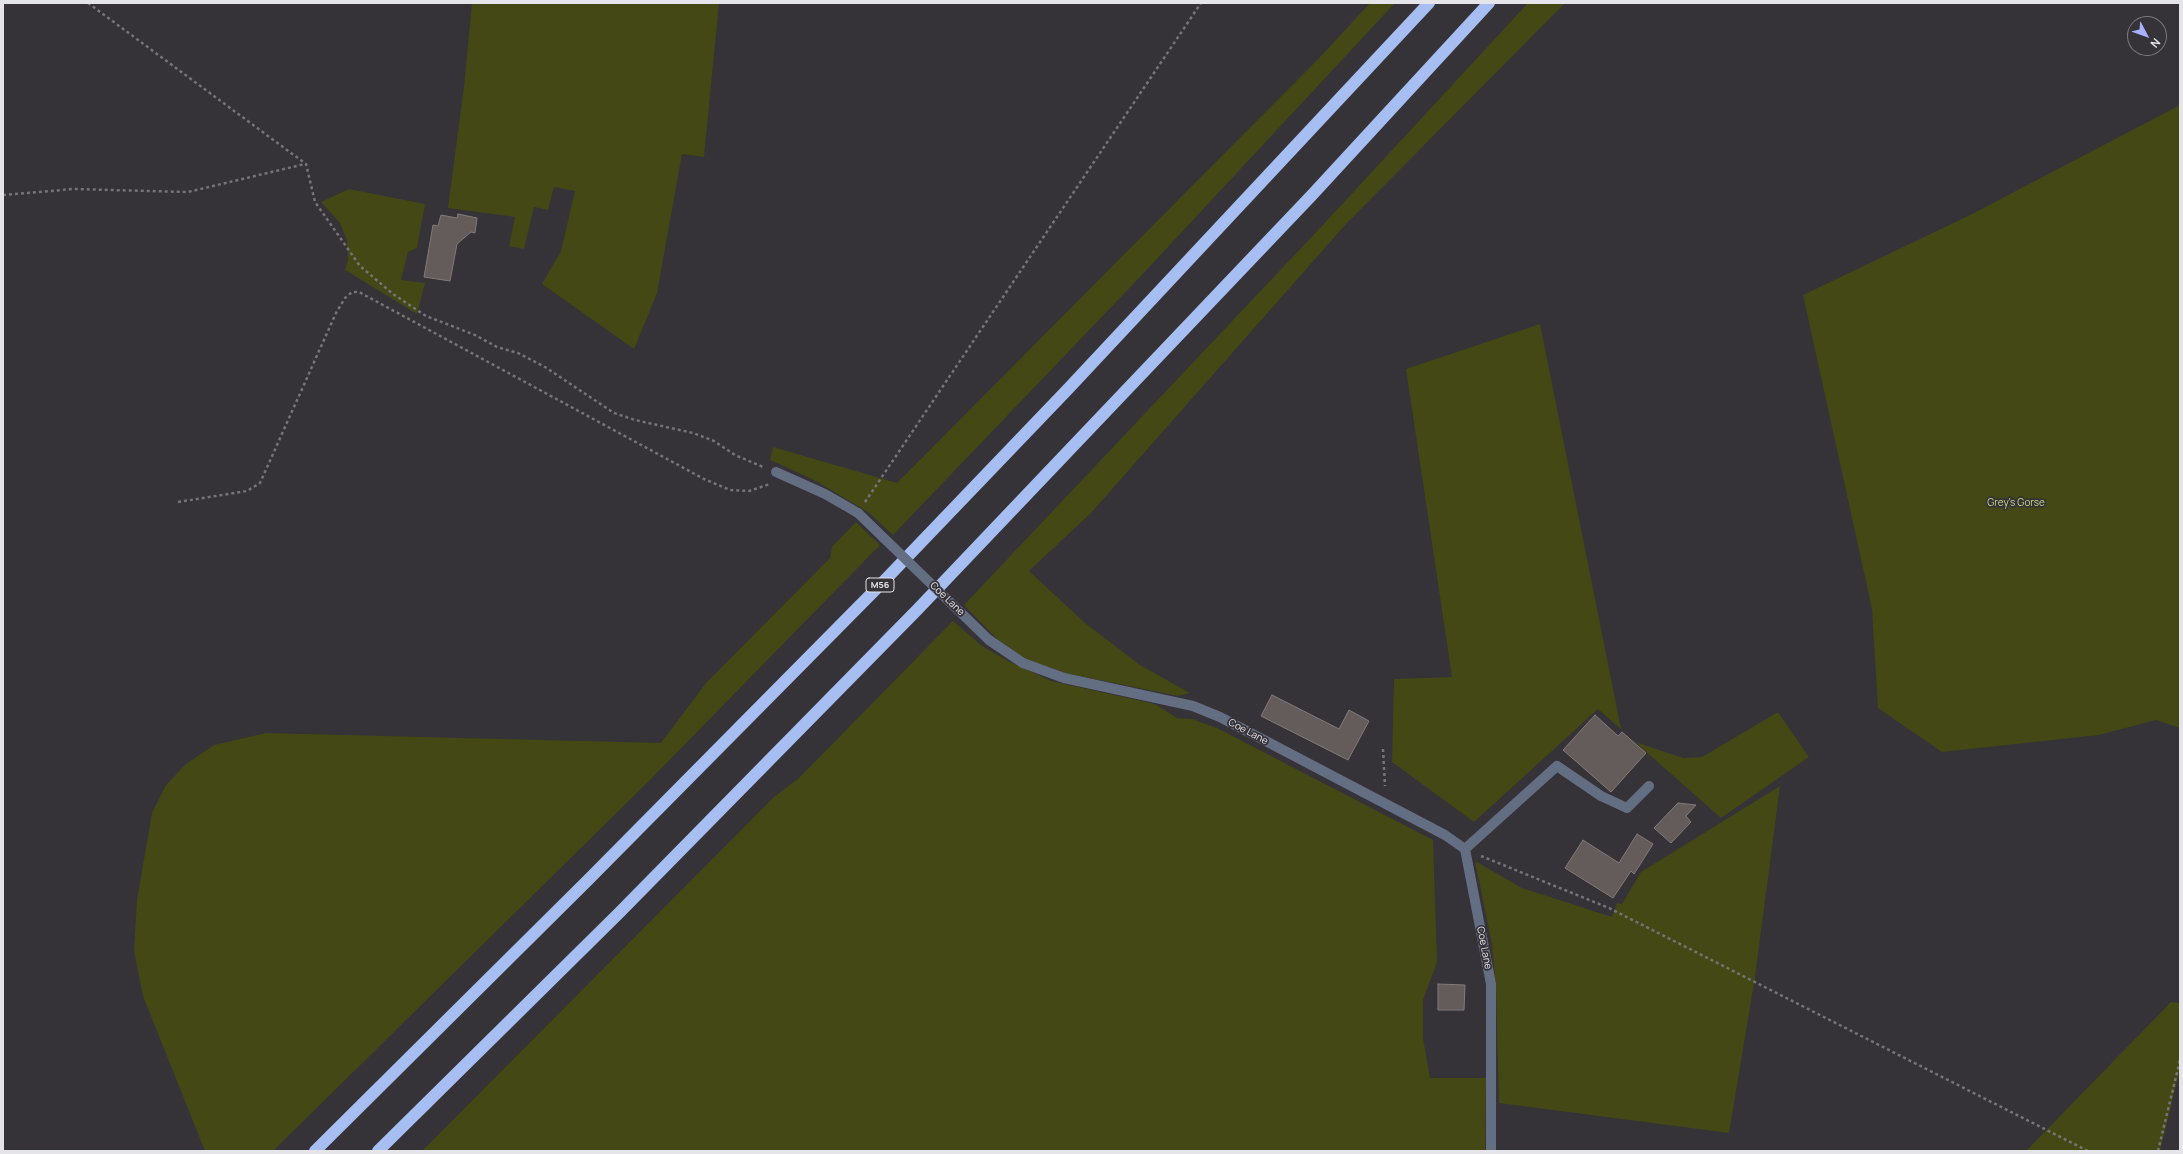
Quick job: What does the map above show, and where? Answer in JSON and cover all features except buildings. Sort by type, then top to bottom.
[{"type":"highway","name":"M56","points":[[315,1151],[539,929],[879,586],[1068,389],[1428,3]]},
{"type":"highway","points":[[378,1151],[624,907],[912,615],[1306,201],[1489,3]]},
{"type":"street","name":"Coe Lane","points":[[779,473],[825,494],[858,513],[989,640],[1022,663],[1064,678],[1193,706],[1220,717],[1445,835],[1465,849],[1491,984],[1492,1151]]},
{"type":"street","points":[[1465,849],[1557,766],[1601,796],[1627,808],[1649,786]]},
{"type":"path","points":[[88,3],[306,164],[315,202],[360,266],[393,294],[420,312],[545,367],[614,413],[635,420],[693,433],[714,441],[735,454],[779,473],[767,486],[749,491],[730,490],[704,479],[359,292],[352,292],[345,298],[336,313],[260,483],[247,490],[178,502]]},
{"type":"path","points":[[858,513],[1201,3]]},
{"type":"path","points":[[3,195],[73,189],[188,192],[306,164]]},
{"type":"path","points":[[1383,749],[1385,788]]},
{"type":"path","points":[[1465,849],[1610,908],[2088,1151]]},
{"type":"path","points":[[2158,1151],[2180,1060]]},
{"type":"green space","points":[[472,3],[719,3],[704,157],[682,154],[657,293],[634,349],[542,284],[561,251],[575,191],[554,187],[548,210],[534,207],[524,249],[509,246],[515,217],[448,208],[464,86]]},
{"type":"green space","points":[[1370,3],[1395,3],[1140,277],[893,535],[868,512],[814,480],[770,460],[773,447],[897,483],[1322,55]]},
{"type":"green space","points":[[1528,3],[1565,3],[1346,224],[1091,513],[1029,571],[1085,623],[1140,665],[1190,693],[1178,696],[1065,673],[1028,660],[998,640],[964,605],[1320,228]]},
{"type":"green space","name":"Grey's Gorse","points":[[2180,105],[2180,728],[2156,720],[2099,735],[1942,752],[1878,708],[1872,609],[1803,295],[1970,215]]},
{"type":"green space","points":[[349,189],[425,204],[417,248],[408,252],[401,280],[425,283],[417,314],[345,270],[348,260],[347,241],[340,223],[321,202]]},
{"type":"green space","points":[[1540,324],[1621,729],[1598,709],[1474,822],[1392,762],[1394,679],[1452,677],[1406,369]]},
{"type":"green space","points":[[856,522],[880,545],[648,782],[273,1151],[205,1151],[143,996],[134,951],[137,900],[152,813],[166,785],[186,764],[214,745],[266,733],[661,743],[706,683],[830,558],[832,547]]},
{"type":"green space","points":[[953,621],[982,646],[1008,661],[1051,681],[1155,704],[1177,718],[1192,719],[1217,728],[1433,840],[1437,962],[1423,1000],[1423,1038],[1430,1078],[1486,1078],[1485,1151],[422,1151],[774,797],[799,778]]},
{"type":"green space","points":[[1778,712],[1809,757],[1721,818],[1635,742],[1683,758],[1702,757]]},
{"type":"green space","points":[[1780,786],[1755,977],[1729,1133],[1499,1103],[1496,989],[1492,944],[1475,861],[1522,888],[1612,917],[1617,903],[1622,904],[1641,872]]},
{"type":"green space","points":[[2171,1002],[2180,1003],[2180,1069],[2160,1151],[2026,1151]]}]
